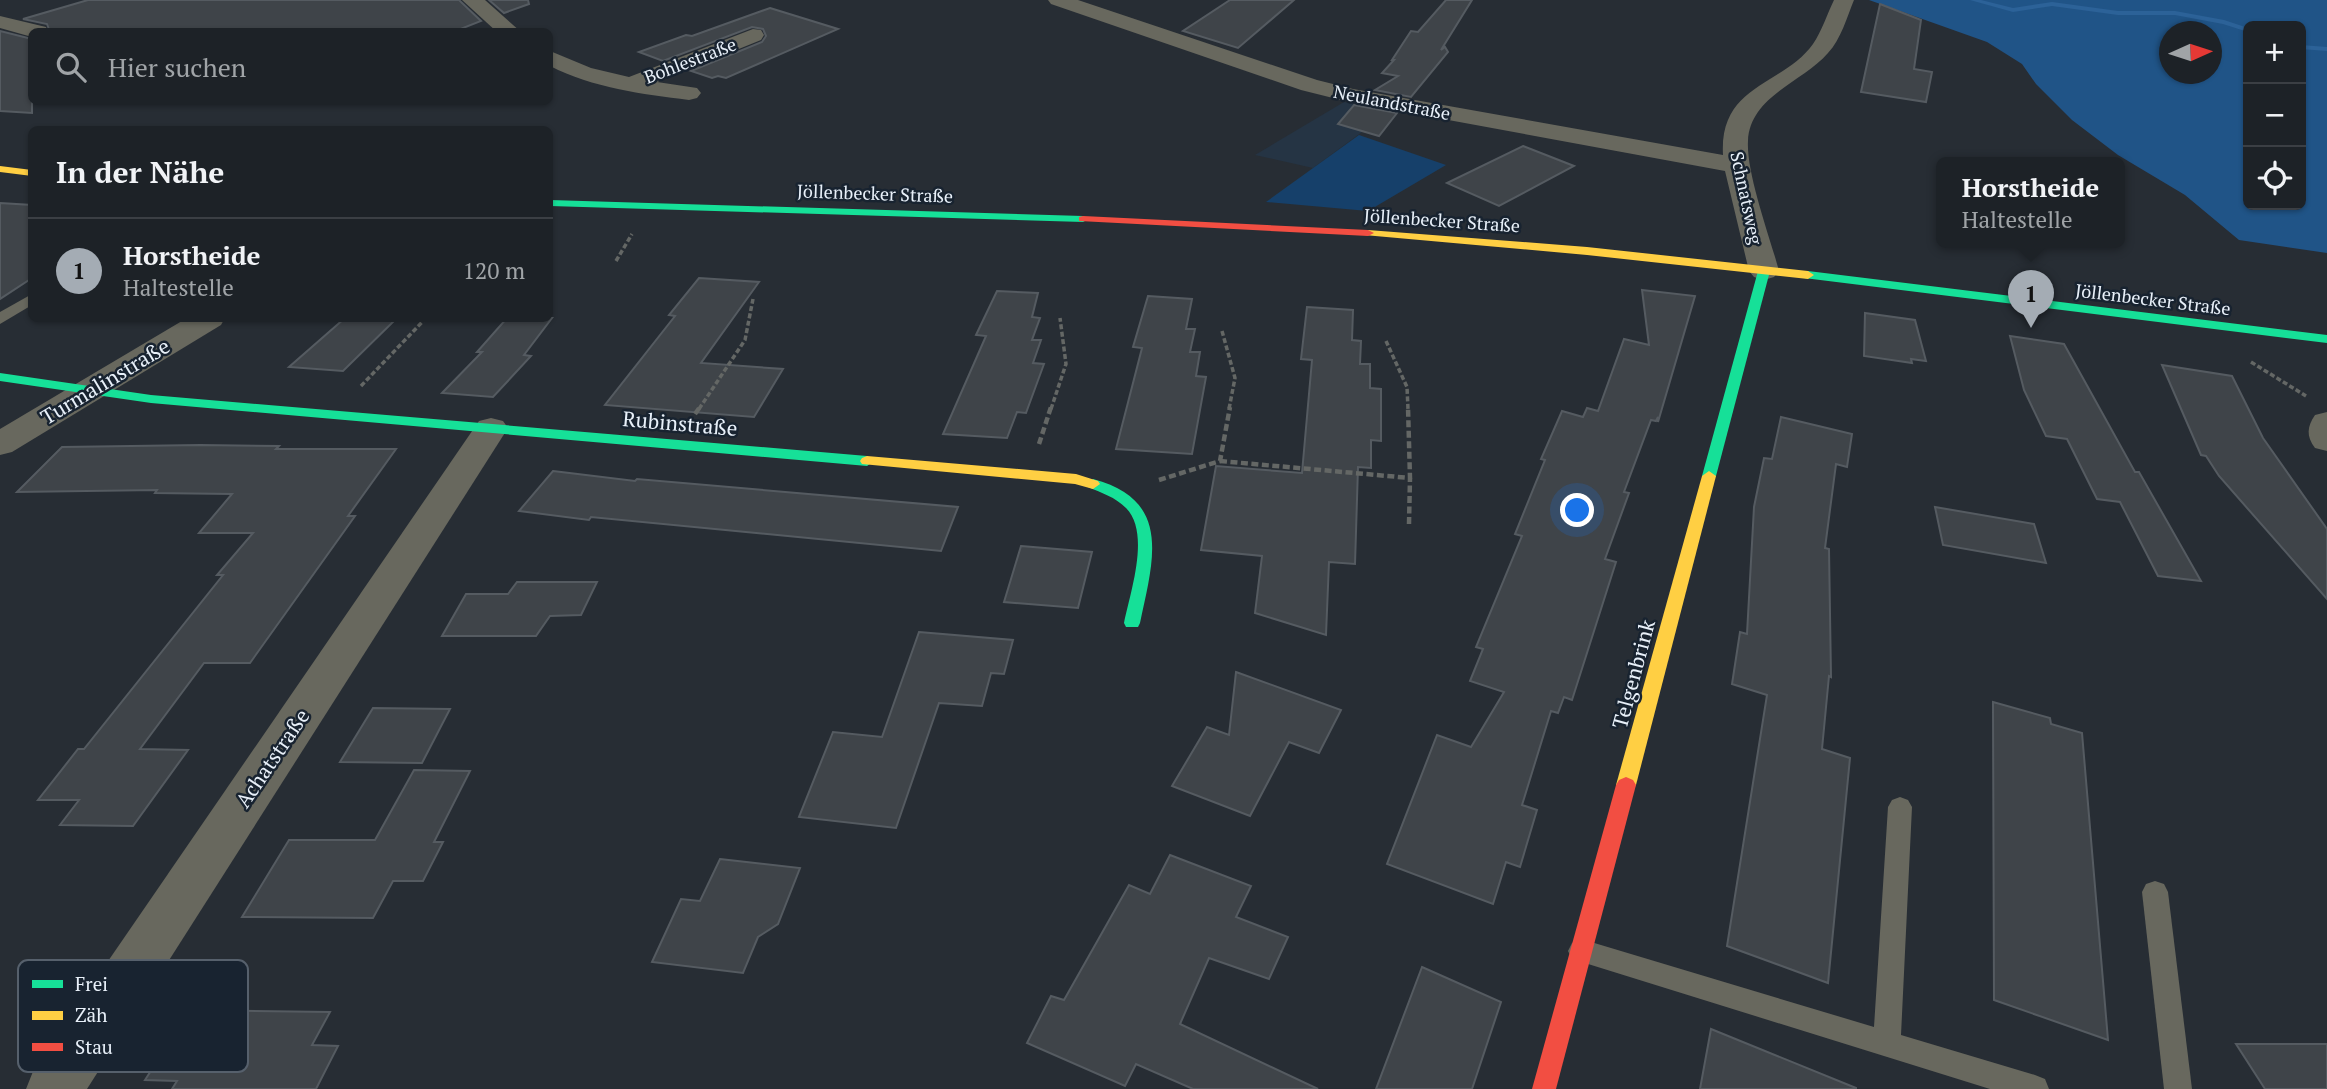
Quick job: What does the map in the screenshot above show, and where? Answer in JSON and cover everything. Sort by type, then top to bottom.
[{"type":"street","points":[[472,0],[505,28]]},
{"type":"street","name":"Neulandstraße","points":[[1058,0],[1342,94],[1737,165]]},
{"type":"street","name":"Schnatsweg","points":[[1764,271],[1737,165],[1735,139],[1743,117],[1757,96],[1801,68],[1822,47],[1844,0]]},
{"type":"street","points":[[0,22],[28,29]]},
{"type":"street","name":"Bohlestraße","points":[[628,86],[753,36]]},
{"type":"street","name":"Bohlestraße","points":[[555,66],[628,86],[689,93]]},
{"type":"street","points":[[0,169],[28,172]]},
{"type":"street","name":"Jöllenbecker Straße","points":[[553,203],[996,216],[1480,241],[1764,271],[2327,339]]},
{"type":"street","name":"Telgenbrink","points":[[1544,1089],[1764,271]]},
{"type":"street","name":"Turmalinstraße","points":[[0,444],[203,322]]},
{"type":"street","name":"Rubinstraße","points":[[0,377],[151,398],[1028,475],[1102,484],[1121,492]]},
{"type":"street","points":[[2322,412],[2327,440]]},
{"type":"street","name":"Achatstraße","points":[[139,960],[491,428]]},
{"type":"street","points":[[1121,492],[1139,506],[1148,530],[1132,623]]},
{"type":"street","name":"Achatstraße","points":[[54,1089],[65,1072]]},
{"type":"lane","points":[[0,320],[28,301]]},
{"type":"lane","points":[[1887,1045],[1900,807]]},
{"type":"lane","points":[[2155,892],[2178,1089]]},
{"type":"lane","points":[[1581,951],[2035,1089]]},
{"type":"path","points":[[675,444],[745,340],[753,299]]},
{"type":"path","points":[[1028,475],[1066,365],[1060,318]]},
{"type":"path","points":[[333,414],[422,322]]},
{"type":"path","points":[[2188,323],[2322,412]]},
{"type":"path","points":[[1220,461],[1235,378],[1222,331]]},
{"type":"path","points":[[1386,341],[1407,387],[1409,524]]},
{"type":"path","points":[[1121,492],[1220,461],[1410,478]]},
{"type":"shaded area","points":[[1869,0],[2327,0],[2327,253],[2239,240],[2185,195],[2118,155],[2072,120],[2036,84],[2022,64],[1987,42]]},
{"type":"shaded area","points":[[1344,102],[1392,110],[1313,168],[1255,155]]},
{"type":"shaded area","points":[[1359,135],[1446,165],[1368,211],[1266,202]]},
{"type":"building","points":[[88,0],[459,0],[481,21],[463,28],[48,28],[47,24],[23,19]]},
{"type":"building","points":[[489,0],[528,0],[529,4],[504,13]]},
{"type":"building","points":[[1230,0],[1294,0],[1238,48],[1183,31]]},
{"type":"building","points":[[1446,0],[1472,0],[1441,50],[1445,47],[1448,52],[1411,97],[1375,90],[1398,76],[1382,73],[1394,60],[1411,31],[1418,32]]},
{"type":"building","points":[[1880,4],[1921,20],[1914,69],[1932,72],[1926,102],[1861,92]]},
{"type":"building","points":[[770,8],[838,29],[726,78],[712,78],[691,71],[762,42],[766,36],[763,29],[752,27],[663,61],[639,52],[686,35],[692,36]]},
{"type":"building","points":[[0,31],[28,38],[28,105],[32,105],[32,113],[0,111]]},
{"type":"building","points":[[1354,105],[1397,113],[1379,136],[1338,124]]},
{"type":"building","points":[[1523,146],[1574,166],[1499,206],[1447,183]]},
{"type":"building","points":[[0,203],[28,205],[28,281],[0,299]]},
{"type":"building","points":[[699,278],[759,282],[701,363],[783,369],[754,417],[605,405],[675,316],[669,315]]},
{"type":"building","points":[[1642,290],[1695,296],[1658,422],[1658,417],[1656,421],[1651,420],[1624,492],[1629,493],[1605,559],[1616,562],[1572,700],[1564,697],[1558,713],[1551,711],[1522,805],[1537,810],[1520,867],[1506,862],[1493,904],[1387,864],[1437,735],[1471,747],[1504,692],[1470,681],[1483,649],[1476,647],[1522,536],[1515,534],[1545,460],[1541,459],[1562,411],[1583,417],[1587,408],[1598,411],[1624,339],[1649,345]]},
{"type":"building","points":[[997,291],[1038,293],[1032,317],[1040,318],[1032,340],[1041,340],[1033,363],[1044,364],[1026,413],[1017,412],[1007,438],[943,434],[986,336],[976,335]]},
{"type":"building","points":[[1148,296],[1192,299],[1186,329],[1195,329],[1190,352],[1200,352],[1196,376],[1206,377],[1192,454],[1116,449],[1142,348],[1133,347]]},
{"type":"building","points":[[1307,307],[1353,310],[1352,340],[1361,341],[1360,364],[1370,364],[1370,388],[1381,389],[1381,441],[1371,440],[1371,468],[1358,467],[1355,564],[1329,562],[1326,635],[1255,613],[1262,556],[1201,550],[1216,466],[1302,473],[1312,360],[1301,359]]},
{"type":"building","points":[[1865,313],[1915,320],[1926,361],[1911,359],[1912,363],[1864,356]]},
{"type":"building","points":[[340,322],[393,322],[343,371],[289,367]]},
{"type":"building","points":[[503,322],[549,322],[524,355],[531,356],[493,397],[442,393],[482,352],[477,352]]},
{"type":"building","points":[[2010,336],[2064,344],[2135,472],[2139,472],[2201,581],[2158,576],[2120,502],[2097,499],[2067,439],[2046,436],[2024,390]]},
{"type":"building","points":[[2162,365],[2232,376],[2263,438],[2327,529],[2327,599],[2219,476],[2206,456],[2201,455]]},
{"type":"building","points":[[1781,417],[1852,434],[1847,467],[1836,464],[1825,548],[1829,549],[1831,677],[1829,676],[1822,749],[1850,758],[1828,983],[1727,946],[1767,695],[1732,684],[1740,632],[1747,634],[1754,507],[1764,458],[1772,459]]},
{"type":"building","points":[[279,446],[276,449],[396,449],[348,516],[355,516],[250,663],[204,663],[140,749],[188,750],[133,826],[60,825],[79,800],[38,800],[78,749],[84,749],[223,575],[217,575],[253,533],[199,533],[232,494],[155,493],[157,490],[17,492],[62,447]]},
{"type":"building","points":[[553,471],[635,481],[637,479],[958,507],[941,551],[591,517],[589,520],[519,511]]},
{"type":"building","points":[[1935,507],[2034,524],[2046,563],[1943,545]]},
{"type":"building","points":[[1021,546],[1092,552],[1078,608],[1004,602]]},
{"type":"building","points":[[517,582],[597,582],[581,615],[550,616],[536,636],[442,636],[466,594],[508,594]]},
{"type":"building","points":[[919,632],[1013,640],[1004,674],[991,673],[982,706],[939,703],[896,828],[799,817],[833,732],[882,737]]},
{"type":"building","points":[[1236,672],[1341,710],[1319,753],[1289,742],[1250,816],[1172,786],[1207,727],[1229,735]]},
{"type":"building","points":[[1993,702],[2050,718],[2051,724],[2082,733],[2108,1040],[1994,1000]]},
{"type":"building","points":[[373,708],[450,709],[422,763],[340,762]]},
{"type":"building","points":[[414,770],[470,771],[434,842],[443,842],[423,881],[393,881],[373,918],[242,917],[289,840],[375,840]]},
{"type":"building","points":[[1170,855],[1251,886],[1236,917],[1288,937],[1269,979],[1209,958],[1180,1024],[1318,1089],[1193,1089],[1136,1064],[1125,1086],[1027,1043],[1051,996],[1064,1000],[1129,885],[1150,894]]},
{"type":"building","points":[[720,859],[800,868],[778,924],[758,937],[743,973],[652,962],[681,899],[700,901]]},
{"type":"building","points":[[1422,967],[1501,1002],[1472,1089],[1376,1089]]},
{"type":"building","points":[[248,1011],[330,1012],[312,1045],[338,1046],[316,1089],[172,1089],[177,1081],[145,1080],[150,1072],[248,1072]]},
{"type":"building","points":[[1711,1029],[1856,1088],[1856,1089],[1700,1089]]},
{"type":"building","points":[[2236,1044],[2327,1044],[2327,1089],[2265,1089]]},
{"type":"waterway","points":[[1973,0],[2013,10],[2052,4],[2118,13],[2175,13],[2243,28]]},
{"type":"waterway","points":[[2306,47],[2327,49]]},
{"type":"traffic: fast","points":[[553,203],[1083,219]]},
{"type":"traffic: fast","points":[[1709,476],[1764,271]]},
{"type":"traffic: fast","points":[[1808,275],[2327,339]]},
{"type":"traffic: fast","points":[[0,377],[151,399],[867,461]]},
{"type":"traffic: fast","points":[[1093,484],[1117,493],[1133,506],[1142,521],[1146,539],[1145,559],[1132,623]]},
{"type":"traffic: slow","points":[[0,169],[28,172]]},
{"type":"traffic: slow","points":[[1368,233],[1587,251],[1808,275]]},
{"type":"traffic: slow","points":[[867,461],[1076,479],[1093,484]]},
{"type":"traffic: slow","points":[[1626,785],[1709,476]]},
{"type":"traffic: jam","points":[[1083,219],[1368,233]]},
{"type":"traffic: jam","points":[[1544,1089],[1626,785]]},
{"type":"place","name":"Horstheide","points":[[2031,328]]}]
